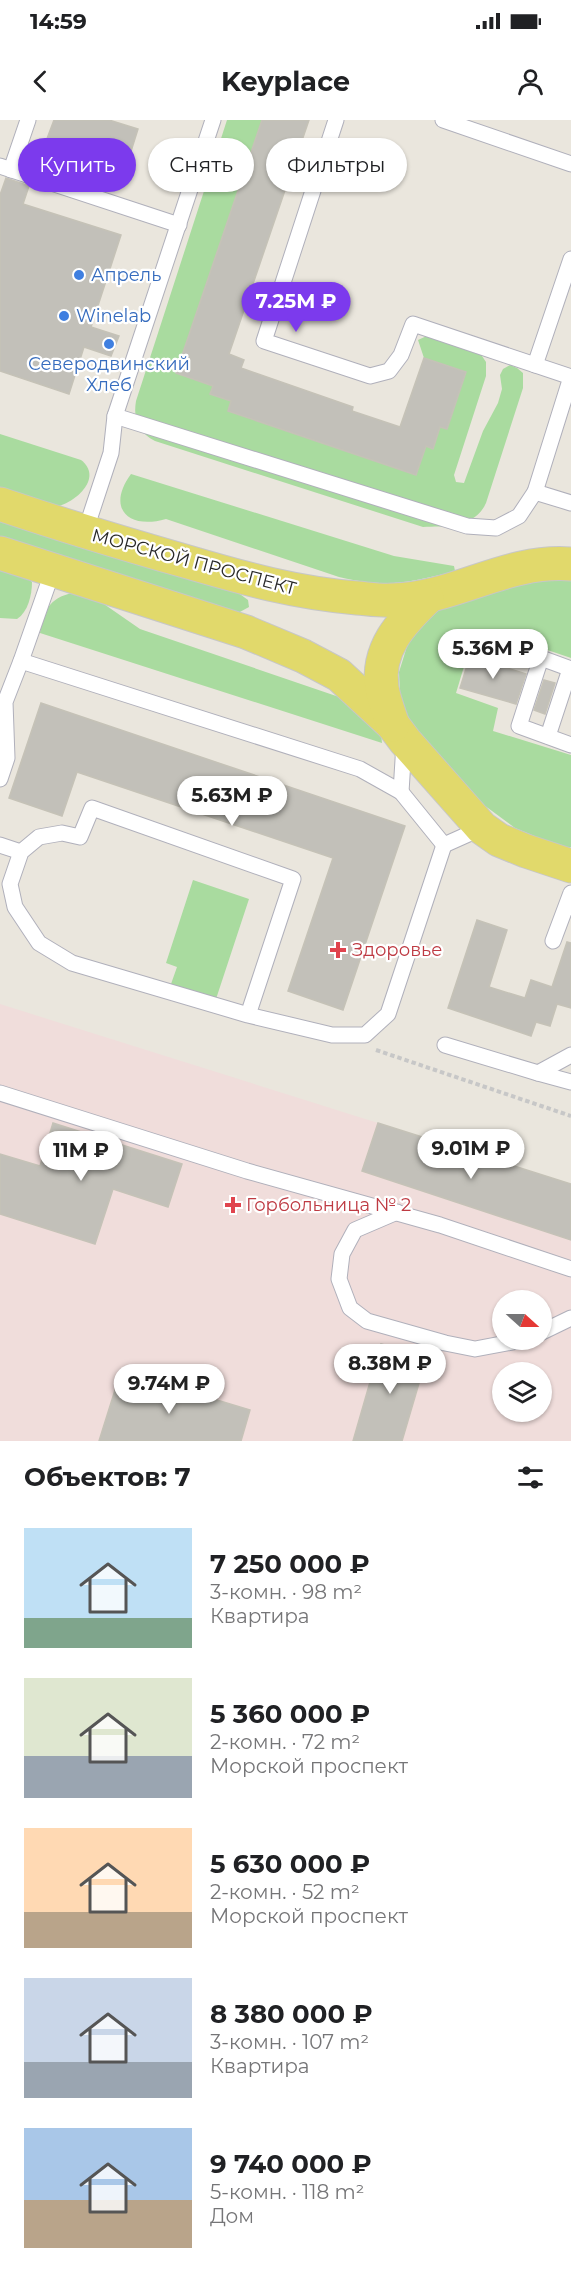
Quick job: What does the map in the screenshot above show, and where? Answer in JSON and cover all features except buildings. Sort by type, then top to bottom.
[{"type":"main road","name":"МОРСКОЙ ПРОСПЕКТ","points":[[0,504],[85,532],[261,584],[329,595],[392,600],[427,598],[492,574],[546,564],[571,564]]},
{"type":"main road","name":"МОРСКОЙ ПРОСПЕКТ","points":[[0,553],[246,632],[303,656],[339,675],[399,733],[482,828],[499,840],[571,866]]},
{"type":"main road","points":[[246,632],[261,618],[267,598],[261,584]]},
{"type":"main road","name":"МОРСКОЙ ПРОСПЕКТ","points":[[399,733],[382,687],[382,671],[388,645],[406,619],[427,598]]},
{"type":"lane","points":[[28,120],[6,168],[180,225]]},
{"type":"lane","points":[[85,532],[111,453],[115,416],[213,120]]},
{"type":"lane","points":[[115,416],[467,526],[496,528],[519,516],[535,492],[571,376],[413,324],[401,355],[390,371],[370,376],[264,341],[336,120]]},
{"type":"lane","points":[[443,120],[571,164]]},
{"type":"lane","points":[[535,364],[571,259]]},
{"type":"lane","points":[[535,492],[571,503]]},
{"type":"lane","points":[[0,779],[4,757],[5,702],[52,570]]},
{"type":"lane","points":[[548,736],[570,669],[541,658],[519,726],[571,745]]},
{"type":"lane","points":[[21,661],[360,769],[401,792],[444,845]]},
{"type":"lane","points":[[399,733],[401,792]]},
{"type":"lane","points":[[248,1015],[293,879],[92,808],[81,837],[62,833],[39,837],[21,852],[10,884],[15,907],[39,943],[72,963],[248,1015],[332,1035],[364,1035],[388,1014],[444,845],[482,828]]},
{"type":"lane","points":[[0,844],[21,852]]},
{"type":"lane","points":[[554,941],[571,893]]},
{"type":"lane","points":[[445,1045],[571,1082]]},
{"type":"lane","points":[[538,1073],[571,1055]]},
{"type":"lane","points":[[0,1093],[247,1171],[397,1212],[571,1269]]},
{"type":"lane","points":[[397,1212],[375,1219],[355,1230],[342,1254],[339,1279],[350,1308],[367,1320],[445,1343],[475,1349],[492,1346]]},
{"type":"lane","points":[[552,1327],[571,1318]]},
{"type":"path","points":[[375,1050],[571,1116]]},
{"type":"shaded area","name":"Горбольница № 2","points":[[0,1004],[378,1123],[571,1240],[571,1441],[0,1441]]},
{"type":"green space","points":[[227,120],[262,120],[254,144],[254,138],[221,138]]},
{"type":"green space","points":[[204,192],[238,192],[176,373],[213,386],[210,394],[231,401],[228,411],[416,475],[426,446],[433,449],[440,427],[447,428],[466,372],[424,358],[418,340],[431,334],[478,350],[486,362],[486,376],[454,475],[456,482],[464,483],[483,431],[498,403],[502,389],[500,375],[503,369],[510,365],[523,373],[523,388],[486,503],[475,517],[459,524],[441,526],[423,527],[155,441],[144,433],[138,424],[135,414],[136,401]]},
{"type":"green space","points":[[0,434],[81,460],[89,474],[85,487],[80,494],[59,506],[0,487]]},
{"type":"green space","points":[[131,474],[394,556],[454,566],[455,571],[397,583],[356,580],[339,577],[166,519],[153,522],[132,519],[121,506],[124,486]]},
{"type":"green space","points":[[0,516],[237,592],[248,600],[249,607],[238,613],[0,536]]},
{"type":"green space","points":[[0,566],[23,574],[32,582],[29,603],[17,619],[0,618]]},
{"type":"green space","points":[[571,574],[571,658],[524,642],[516,663],[469,650],[456,693],[498,708],[493,731],[571,755],[571,847],[563,848],[515,828],[473,797],[413,725],[405,712],[400,695],[399,672],[409,640],[443,603]]},
{"type":"green space","points":[[77,592],[101,602],[140,629],[342,698],[381,734],[382,743],[40,633],[46,610],[50,605],[61,597]]},
{"type":"green space","points":[[193,880],[249,899],[216,999],[171,984],[177,967],[166,963]]},
{"type":"place","name":"Апрель","points":[[79,275]]},
{"type":"place","name":"Winelab","points":[[64,316]]},
{"type":"place","name":"Северодвинский Хлеб","points":[[109,344]]},
{"type":"place","name":"Здоровье","points":[[338,950]]},
{"type":"place","name":"Горбольница № 2","points":[[233,1205]]}]
